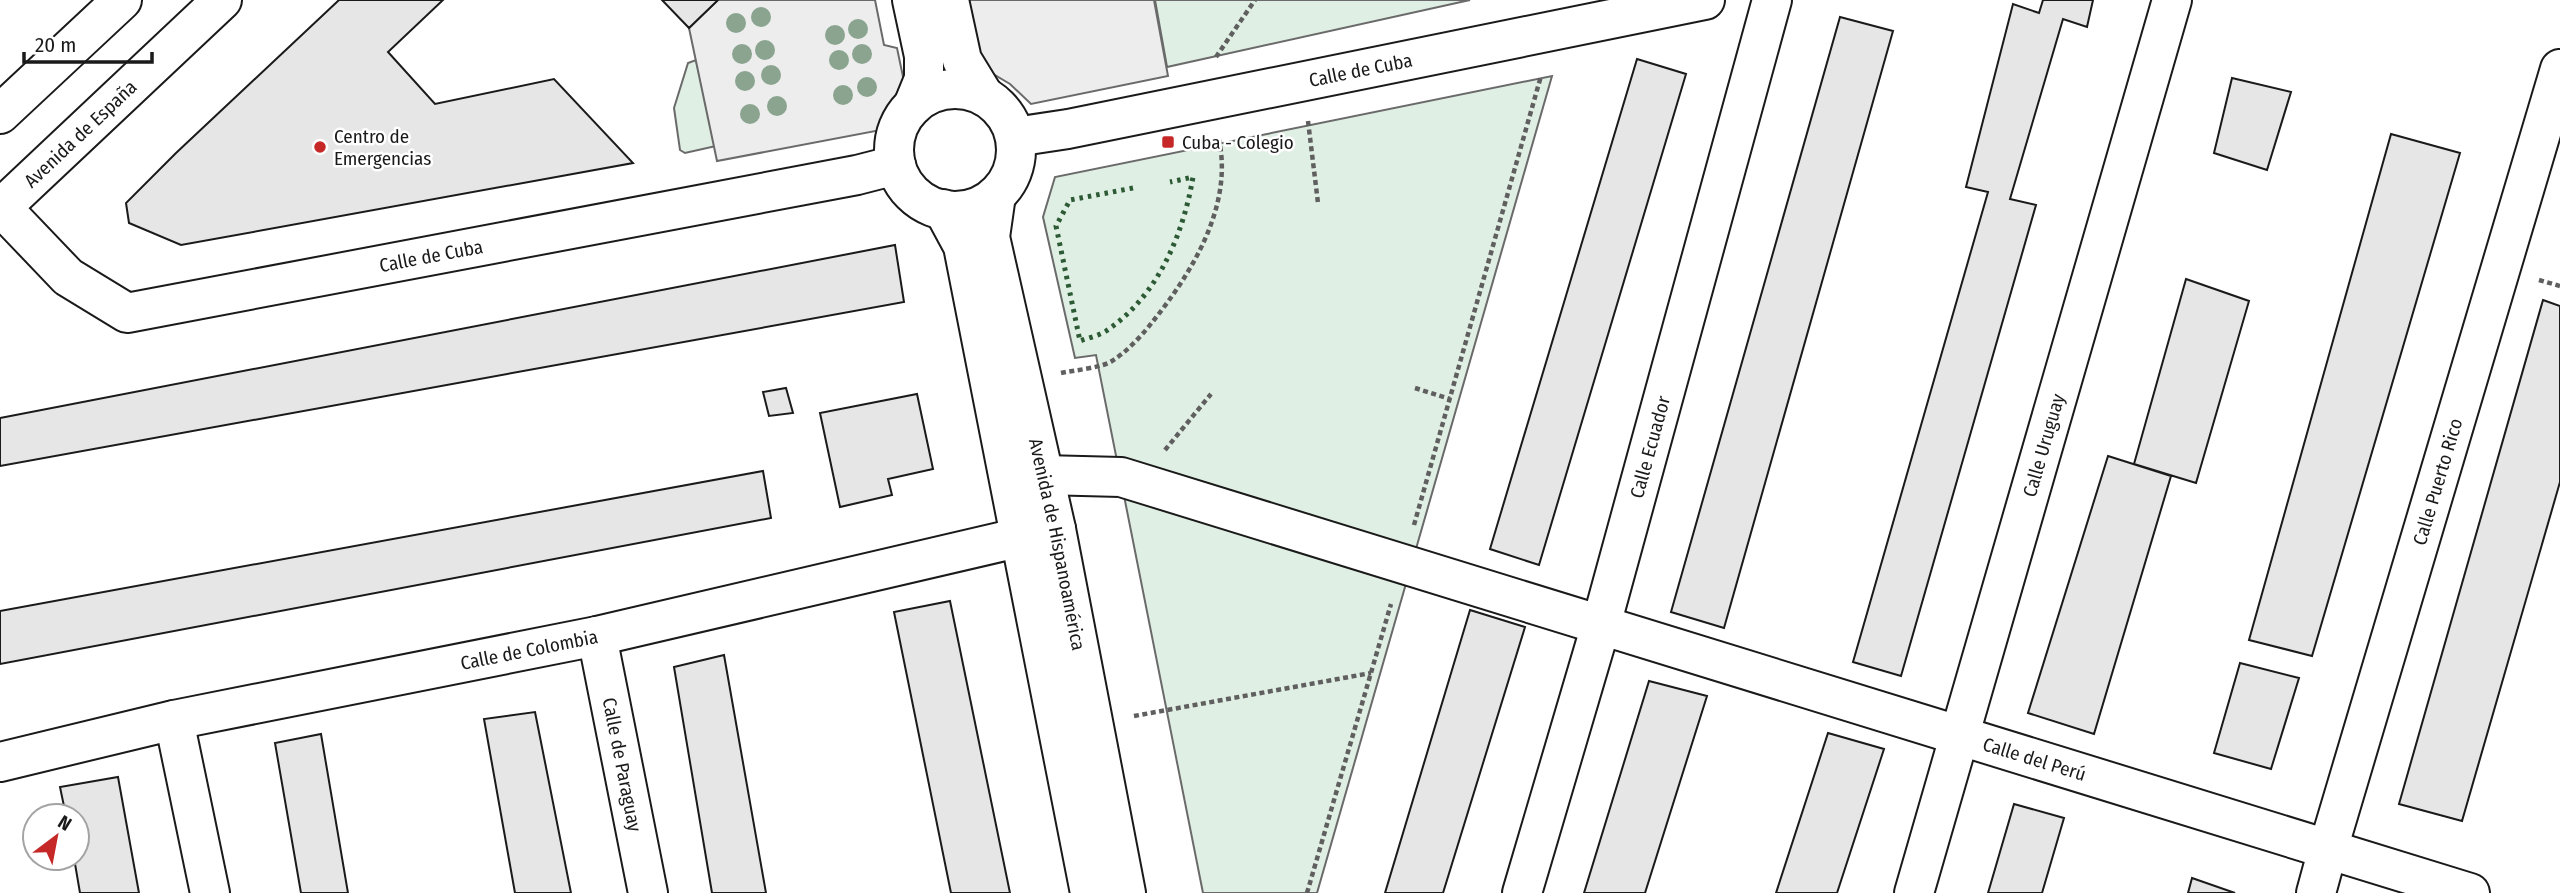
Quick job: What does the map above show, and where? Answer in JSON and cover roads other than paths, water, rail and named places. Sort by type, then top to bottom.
[{"type":"street","points":[[0,114],[122,0]]},
{"type":"street","name":"Avenida de España","points":[[1,209],[222,0]]},
{"type":"street","points":[[912,0],[924,56],[925,79],[913,106]]},
{"type":"street","points":[[949,0],[962,60],[984,96]]},
{"type":"street","name":"Calle de Cuba","points":[[1015,137],[1058,131],[1705,0]]},
{"type":"street","name":"Calle Ecuador","points":[[1522,893],[1601,625],[1772,0]]},
{"type":"street","name":"Calle Uruguay","points":[[1914,893],[2172,0]]},
{"type":"street","name":"Calle Puerto Rico","points":[[2316,893],[2560,69]]},
{"type":"street","points":[[947,89],[966,90],[984,96],[998,106],[1009,120],[1015,137],[1013,168],[1006,183],[996,195],[979,206],[961,210],[943,209],[926,203],[913,194],[902,181],[896,165],[896,133],[903,118],[913,106],[929,95],[947,89]]},
{"type":"street","name":"Calle de Cuba","points":[[1,209],[68,277],[127,313],[830,180],[896,165]]},
{"type":"street","name":"Avenida de Hispanoamérica","points":[[996,195],[990,237],[1056,529],[1126,893]]},
{"type":"street","name":"Avenida de Hispanoamérica","points":[[943,209],[962,246],[1090,893]]},
{"type":"street","name":"Calle del Perú","points":[[1042,475],[1121,477],[2470,893]]},
{"type":"street","name":"Calle de Colombia","points":[[0,762],[174,720],[597,636],[1056,529]]},
{"type":"street","name":"Calle de Paraguay","points":[[597,636],[648,893]]},
{"type":"street","points":[[174,720],[211,893]]},
{"type":"place","name":"Cuba - Colegio","points":[[1168,142]]},
{"type":"place","name":"Centro de Emergencias","points":[[320,147]]}]
